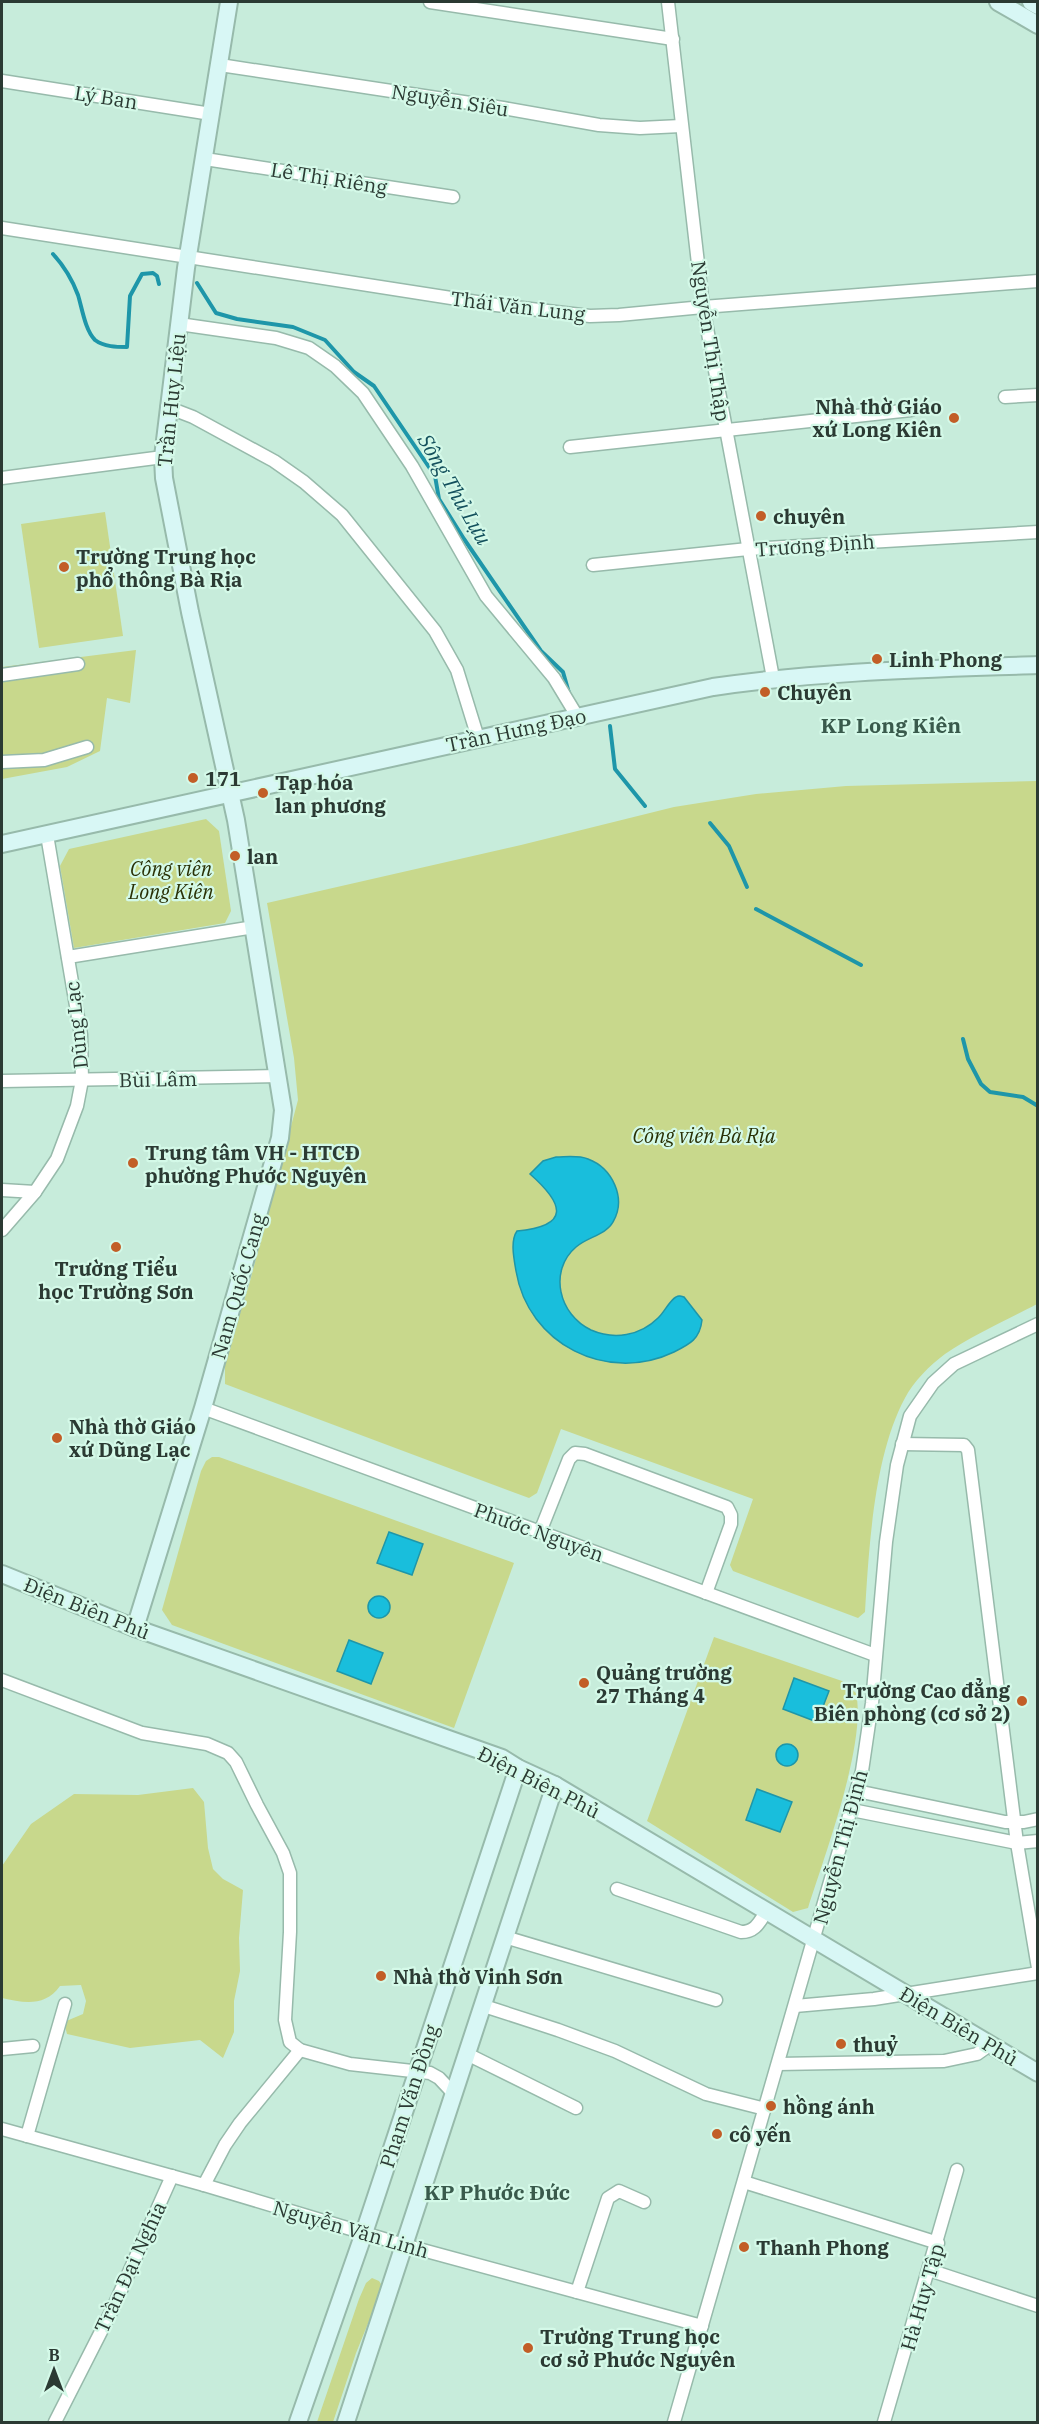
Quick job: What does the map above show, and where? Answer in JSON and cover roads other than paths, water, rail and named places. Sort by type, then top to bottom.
[{"type":"street","name":"Trần Huy Liệu","points":[[229,2],[179,324],[167,407],[163,457],[164,478],[190,612],[231,795]]},
{"type":"street","points":[[430,2],[672,39]]},
{"type":"street","name":"Nguyễn Thị Thập","points":[[668,2],[703,307],[773,678]]},
{"type":"street","points":[[998,2],[1038,25]]},
{"type":"street","points":[[1031,2],[1038,6]]},
{"type":"street","name":"Nguyễn Siêu","points":[[220,65],[599,125],[640,128],[681,126]]},
{"type":"street","name":"Lý Ban","points":[[2,81],[211,114]]},
{"type":"street","name":"Lê Thị Riêng","points":[[205,159],[453,196]]},
{"type":"street","name":"Thái Văn Lung","points":[[2,228],[567,314],[619,315],[1038,281]]},
{"type":"street","points":[[179,324],[276,338],[309,348],[342,373],[363,393],[412,466],[486,596],[554,678],[577,716]]},
{"type":"street","points":[[1005,397],[1038,395]]},
{"type":"street","points":[[167,407],[193,417],[274,461],[304,482],[342,515],[435,631],[457,670],[478,738]]},
{"type":"street","points":[[570,447],[912,410]]},
{"type":"street","points":[[2,478],[163,457]]},
{"type":"street","name":"Trương Định","points":[[593,565],[748,549],[1038,532]]},
{"type":"street","points":[[2,675],[78,664]]},
{"type":"street","name":"Trần Hưng Đạo","points":[[2,844],[713,687],[773,678],[858,671],[1038,665]]},
{"type":"street","points":[[2,762],[45,760],[87,747]]},
{"type":"street","name":"Nam Quốc Cang","points":[[135,1628],[203,1408],[280,1138],[283,1110],[279,1076],[231,795]]},
{"type":"street","name":"Dũng Lạc","points":[[2,1230],[35,1192],[57,1159],[77,1106],[82,1080],[81,1035],[47,835]]},
{"type":"street","points":[[68,957],[254,927]]},
{"type":"street","name":"Bùi Lâm","points":[[2,1081],[279,1076]]},
{"type":"street","points":[[2,1190],[35,1192]]},
{"type":"street","name":"Nguyễn Thị Định","points":[[674,2422],[862,1771],[870,1714],[886,1542],[897,1465],[910,1416],[933,1383],[954,1364],[1038,1323]]},
{"type":"street","name":"Phước Nguyên","points":[[203,1408],[875,1655]]},
{"type":"street","points":[[795,2006],[874,1999],[1038,1971],[1017,1843],[968,1450],[964,1445],[902,1444]]},
{"type":"street","points":[[540,1532],[569,1459],[575,1454],[585,1454],[727,1507],[731,1515],[731,1524],[706,1593]]},
{"type":"street","name":"Điện Biên Phủ","points":[[2,1574],[135,1628],[502,1758],[555,1785],[1038,2073]]},
{"type":"street","points":[[2,1680],[142,1733],[194,1741],[219,1748],[236,1762],[256,1805],[283,1853],[290,1873],[290,1932],[285,2020],[290,2042],[300,2050],[350,2064],[418,2070],[439,2078],[454,2094]]},
{"type":"street","name":"Phạm Văn Đồng","points":[[298,2422],[364,2234],[518,1768]]},
{"type":"street","points":[[346,2422],[555,1785]]},
{"type":"street","points":[[856,1791],[1015,1823],[1038,1819]]},
{"type":"street","points":[[852,1810],[1017,1843],[1038,1841]]},
{"type":"street","points":[[617,1889],[741,1932],[750,1932],[757,1928],[766,1912]]},
{"type":"street","points":[[505,1937],[716,2000]]},
{"type":"street","points":[[27,2136],[65,2004]]},
{"type":"street","points":[[484,2006],[615,2051],[706,2094],[765,2109]]},
{"type":"street","points":[[778,2064],[944,2061],[977,2054],[991,2044]]},
{"type":"street","points":[[2,2049],[33,2046]]},
{"type":"street","points":[[204,2185],[240,2122],[300,2050]]},
{"type":"street","points":[[467,2054],[576,2108]]},
{"type":"street","name":"Nguyễn Văn Linh","points":[[2,2129],[204,2185],[364,2234],[702,2326]]},
{"type":"street","name":"Hà Huy Tập","points":[[884,2422],[938,2243],[957,2170]]},
{"type":"street","name":"Trần Đại Nghĩa","points":[[55,2422],[114,2308],[172,2176]]},
{"type":"street","points":[[744,2182],[938,2243]]},
{"type":"street","points":[[577,2292],[608,2198],[618,2191],[644,2202]]},
{"type":"street","points":[[929,2270],[1038,2306]]},
{"type":"water","points":[[556,1157],[580,1157],[597,1163],[610,1177],[618,1194],[617,1213],[610,1226],[576,1247],[567,1257],[562,1268],[561,1292],[571,1314],[591,1330],[609,1335],[626,1334],[651,1324],[673,1299],[681,1296],[702,1320],[699,1332],[689,1343],[674,1352],[648,1361],[623,1363],[598,1360],[574,1351],[554,1337],[536,1319],[523,1297],[516,1271],[514,1240],[517,1231],[547,1224],[554,1219],[557,1212],[555,1204],[550,1195],[530,1174],[543,1161]]},
{"type":"water","points":[[389,1532],[423,1544],[412,1575],[377,1563]]},
{"type":"water","points":[[379,1596],[387,1599],[390,1607],[387,1615],[379,1618],[371,1615],[368,1607],[371,1599]]},
{"type":"water","points":[[349,1640],[383,1653],[371,1684],[337,1671]]},
{"type":"water","points":[[794,1678],[829,1691],[817,1722],[783,1709]]},
{"type":"water","points":[[787,1744],[795,1747],[798,1755],[795,1763],[787,1766],[779,1763],[776,1755],[779,1747]]},
{"type":"water","points":[[757,1789],[792,1802],[780,1832],[746,1820]]},
{"type":"waterway","name":"Sông Thủ Lựu","points":[[53,254],[73,284],[86,325],[92,336],[106,345],[127,347],[130,296],[142,274],[153,273],[157,276],[159,284]]},
{"type":"waterway","name":"Sông Thủ Lựu","points":[[197,283],[216,313],[237,319],[293,327],[325,340],[354,372],[374,386],[435,476],[439,499],[464,539],[541,651],[563,672],[569,693]]},
{"type":"waterway","name":"Sông Thủ Lựu","points":[[610,726],[615,769],[645,806]]},
{"type":"waterway","name":"Sông Thủ Lựu","points":[[710,823],[729,846],[747,887]]},
{"type":"waterway","name":"Sông Thủ Lựu","points":[[756,909],[861,965]]},
{"type":"waterway","name":"Sông Thủ Lựu","points":[[963,1039],[968,1059],[981,1084],[990,1092],[1023,1097],[1038,1106]]},
{"type":"place","name":"Nhà thờ Giáo xứ Long Kiên","points":[[954,418]]},
{"type":"place","name":"chuyên","points":[[761,516]]},
{"type":"place","name":"Trường Trung học phổ thông Bà Rịa","points":[[64,567]]},
{"type":"place","name":"Linh Phong","points":[[877,659]]},
{"type":"place","name":"Chuyên","points":[[765,692]]},
{"type":"place","name":"171","points":[[193,778]]},
{"type":"place","name":"Tạp hóa lan phương","points":[[263,793]]},
{"type":"place","name":"lan","points":[[235,856]]},
{"type":"place","name":"Trung tâm VH - HTCĐ phường Phước Nguyên","points":[[133,1163]]},
{"type":"place","name":"Trường Tiểu học Trường Sơn","points":[[116,1247]]},
{"type":"place","name":"Nhà thờ Giáo xứ Dũng Lạc","points":[[57,1438]]},
{"type":"place","name":"Quảng trường 27 Tháng 4","points":[[584,1683]]},
{"type":"place","name":"Trường Cao đẳng Biên phòng (cơ sở 2)","points":[[1022,1701]]},
{"type":"place","name":"Nhà thờ Vinh Sơn","points":[[381,1976]]},
{"type":"place","name":"thuỷ","points":[[841,2044]]},
{"type":"place","name":"hồng ánh","points":[[771,2106]]},
{"type":"place","name":"cô yến","points":[[717,2134]]},
{"type":"place","name":"Thanh Phong","points":[[744,2247]]},
{"type":"place","name":"Trường Trung học cơ sở Phước Nguyên","points":[[528,2348]]},
{"type":"district","name":"KP Long Kiên","points":[[891,725]]},
{"type":"district","name":"KP Phước Đức","points":[[497,2192]]},
{"type":"park label","name":"Công viên Long Kiên","points":[[171,880]]},
{"type":"park label","name":"Công viên Bà Rịa","points":[[704,1135]]}]
